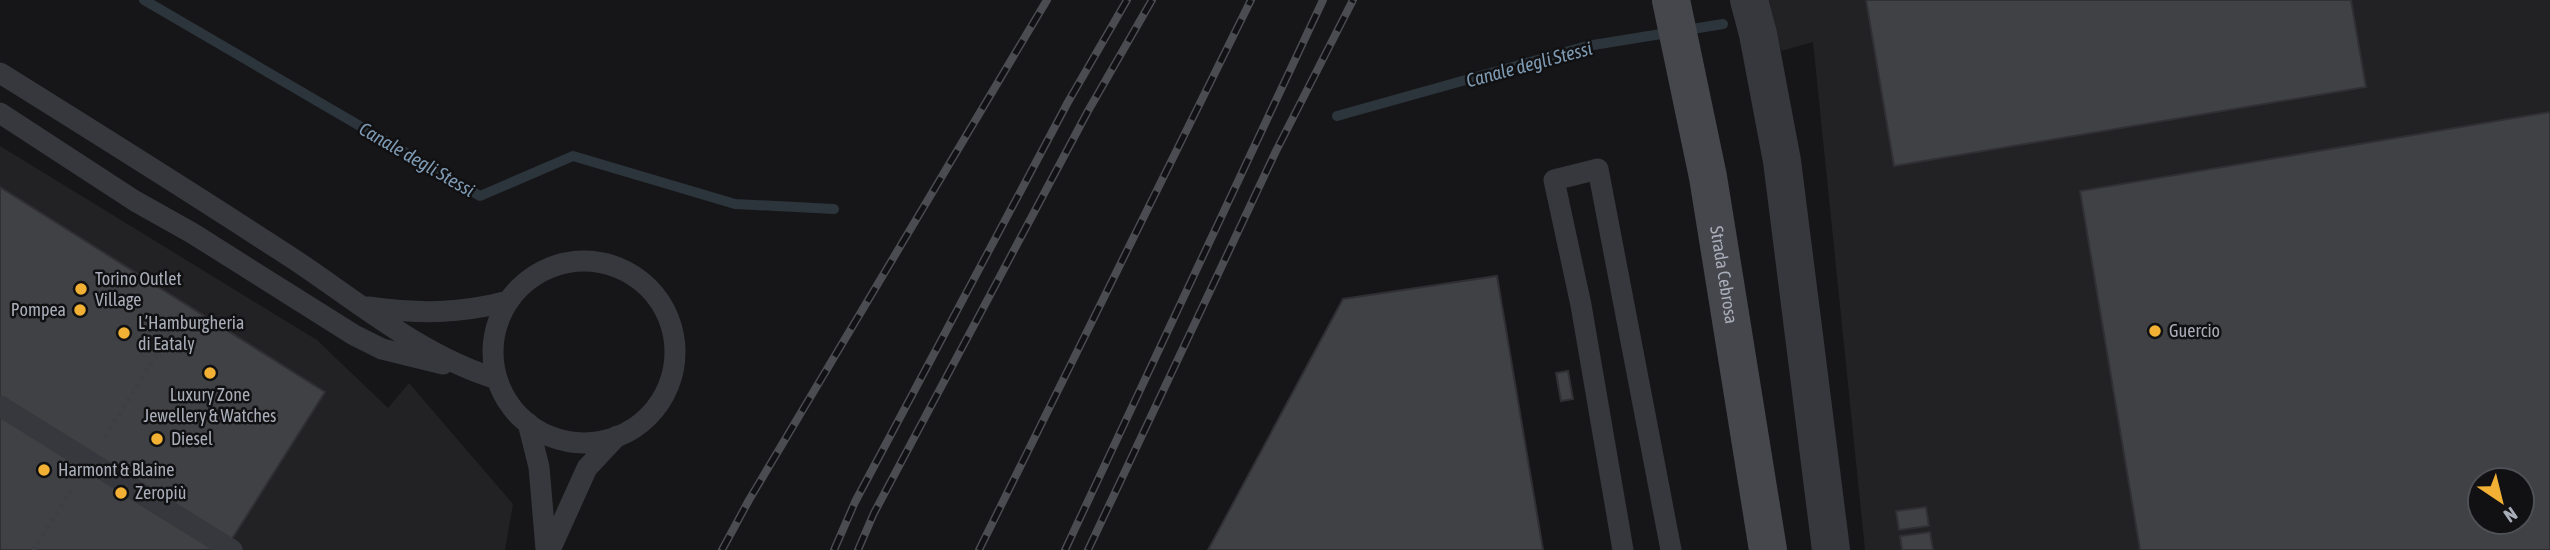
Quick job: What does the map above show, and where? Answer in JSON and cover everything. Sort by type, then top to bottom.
[{"type":"main road","name":"Strada Cebrosa","points":[[1671,0],[1708,177],[1768,550]]},
{"type":"street","points":[[1749,0],[1782,161],[1831,550]]},
{"type":"lane","points":[[0,73],[181,185],[405,335],[470,370]]},
{"type":"lane","points":[[0,113],[135,201],[192,233],[354,335],[383,349],[497,379]]},
{"type":"lane","points":[[1623,550],[1581,305],[1554,180],[1598,169],[1671,550]]},
{"type":"lane","points":[[585,261],[615,266],[641,281],[661,303],[674,330],[675,360],[668,389],[652,414],[628,432],[599,442],[569,442],[540,433],[516,414],[497,379],[491,361],[496,328],[509,301],[529,280],[556,265],[585,261]]},
{"type":"lane","points":[[363,306],[423,313],[473,310],[509,301]]},
{"type":"lane","points":[[0,406],[232,550]]},
{"type":"lane","points":[[528,423],[539,467],[548,550]]},
{"type":"lane","points":[[548,550],[587,468],[617,436]]},
{"type":"shaded area","points":[[1769,0],[2550,0],[2550,550],[1865,550],[1813,42],[1781,51]]},
{"type":"shaded area","name":"Torino Outlet Village","points":[[0,146],[317,340],[388,408],[409,383],[513,504],[505,550],[0,550]]},
{"type":"building","points":[[1866,0],[2351,0],[2366,87],[1894,166]]},
{"type":"building","points":[[2550,112],[2550,550],[2140,550],[2080,191]]},
{"type":"building","name":"Torino Outlet Village","points":[[0,187],[325,392],[225,550],[0,550]]},
{"type":"building","points":[[1497,276],[1543,550],[1208,550],[1343,299]]},
{"type":"building","points":[[1568,371],[1573,399],[1561,401],[1556,373]]},
{"type":"building","points":[[1926,507],[1929,526],[1899,530],[1896,511]]},
{"type":"building","points":[[1930,532],[1933,550],[1902,550],[1900,536]]},
{"type":"waterway","name":"Canale degli Stessi","points":[[144,0],[480,196],[573,156],[735,204],[834,209]]},
{"type":"waterway","name":"Canale degli Stessi","points":[[1337,116],[1587,46],[1723,24]]},
{"type":"railway","points":[[722,550],[749,500],[1047,0]]},
{"type":"railway","points":[[834,550],[855,502],[1068,102],[1127,0]]},
{"type":"railway","points":[[858,550],[874,513],[1088,111],[1152,0]]},
{"type":"railway","points":[[979,550],[1251,0]]},
{"type":"railway","points":[[1065,550],[1323,0]]},
{"type":"railway","points":[[1088,550],[1276,151],[1353,0]]},
{"type":"place","name":"Torino Outlet Village","points":[[81,289]]},
{"type":"place","name":"Pompea","points":[[80,310]]},
{"type":"place","name":"Guercio","points":[[2155,331]]},
{"type":"place","name":"L’Hamburgheria di Eataly","points":[[124,333]]},
{"type":"place","name":"Luxury Zone Jewellery & Watches","points":[[210,373]]},
{"type":"place","name":"Diesel","points":[[157,439]]},
{"type":"place","name":"Harmont & Blaine","points":[[44,470]]},
{"type":"place","name":"Zeropiù","points":[[121,493]]}]
